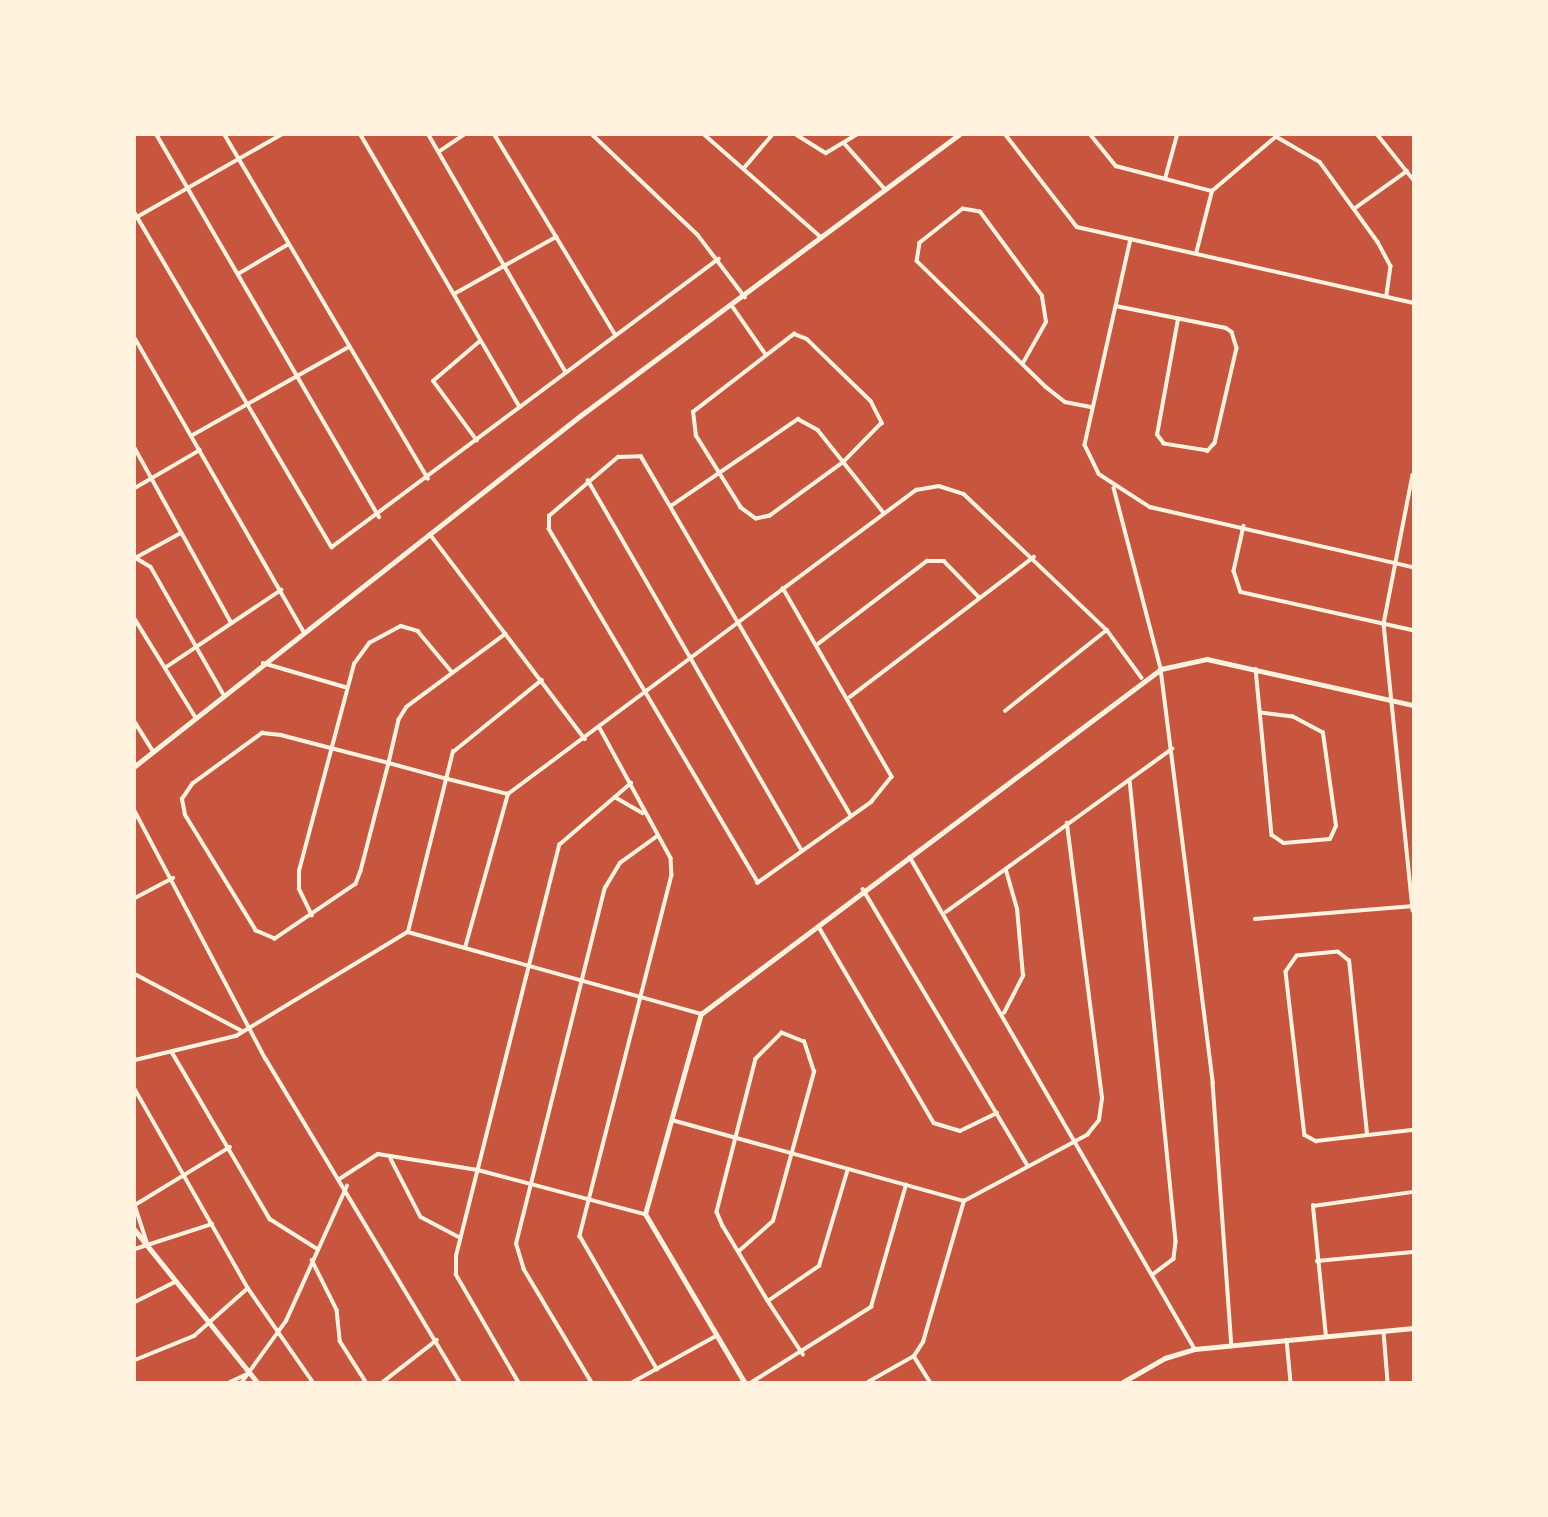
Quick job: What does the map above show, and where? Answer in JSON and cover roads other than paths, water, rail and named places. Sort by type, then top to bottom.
[{"type":"street","points":[[157,135],[379,517]]},
{"type":"street","points":[[225,135],[347,348],[428,478]]},
{"type":"street","points":[[281,135],[135,216],[328,546],[379,517],[615,334],[718,259]]},
{"type":"street","points":[[361,135],[520,407]]},
{"type":"street","points":[[429,135],[566,372]]},
{"type":"street","points":[[439,151],[464,135]]},
{"type":"street","points":[[495,135],[615,334]]},
{"type":"street","points":[[593,135],[718,259],[745,297]]},
{"type":"street","points":[[705,135],[745,167],[822,238]]},
{"type":"street","points":[[745,167],[772,135]]},
{"type":"street","points":[[797,135],[821,153],[845,144],[856,135]]},
{"type":"street","points":[[135,766],[303,629],[429,532],[733,307],[959,135]]},
{"type":"street","points":[[1006,135],[1070,223],[1413,303]]},
{"type":"street","points":[[1091,135],[1116,166],[1212,191]]},
{"type":"street","points":[[1165,179],[1177,135]]},
{"type":"street","points":[[1378,135],[1413,179]]},
{"type":"street","points":[[1196,254],[1212,191],[1278,136],[1313,155],[1388,257],[1387,296]]},
{"type":"street","points":[[845,144],[886,190]]},
{"type":"street","points":[[1354,209],[1407,171]]},
{"type":"street","points":[[1023,363],[1046,323],[1042,296],[980,212],[963,209],[920,243],[916,261],[1023,363],[1065,402],[1091,407]]},
{"type":"street","points":[[453,295],[556,237]]},
{"type":"street","points":[[1131,239],[1091,407],[1087,457],[1114,488],[1150,507],[1413,566]]},
{"type":"street","points":[[238,274],[288,245]]},
{"type":"street","points":[[1116,306],[1226,328],[1236,339],[1215,443],[1208,451],[1164,444],[1157,435],[1178,319]]},
{"type":"street","points":[[733,307],[765,353]]},
{"type":"street","points":[[790,335],[804,336],[878,410],[880,428],[844,462],[762,520],[745,513],[692,427],[693,412],[765,353],[790,335]]},
{"type":"street","points":[[135,338],[303,629]]},
{"type":"street","points":[[477,441],[433,381],[480,341]]},
{"type":"street","points":[[191,436],[347,348]]},
{"type":"street","points":[[671,506],[787,421],[807,421],[884,513]]},
{"type":"street","points":[[135,448],[179,534],[230,622]]},
{"type":"street","points":[[135,488],[200,450]]},
{"type":"street","points":[[783,588],[850,697],[892,777],[889,788],[763,881],[753,880],[549,529],[552,512],[618,457],[641,456],[851,815]]},
{"type":"street","points":[[1255,919],[1413,909],[1411,871],[1388,700],[1384,624],[1413,475]]},
{"type":"street","points":[[588,480],[802,850]]},
{"type":"street","points":[[465,948],[508,794],[600,728],[690,655],[916,491],[952,488],[1034,557],[1107,630],[1142,678]]},
{"type":"street","points":[[1114,488],[1161,669],[1213,1083],[1232,1346]]},
{"type":"street","points":[[1407,503],[1413,504]]},
{"type":"street","points":[[1244,526],[1234,581],[1241,592],[1413,630]]},
{"type":"street","points":[[429,532],[585,739]]},
{"type":"street","points":[[135,558],[179,534]]},
{"type":"street","points":[[850,697],[1034,557]]},
{"type":"street","points":[[135,558],[150,567],[223,693]]},
{"type":"street","points":[[818,644],[927,561],[944,561],[979,597]]},
{"type":"street","points":[[165,668],[281,590]]},
{"type":"street","points":[[135,619],[195,716]]},
{"type":"street","points":[[312,916],[298,878],[345,687],[363,650],[401,626],[418,631],[452,672]]},
{"type":"street","points":[[1005,711],[1107,630]]},
{"type":"street","points":[[506,634],[407,706],[389,763],[356,884],[275,939],[260,937],[185,815],[182,799],[192,784],[255,735],[331,748],[389,763],[444,778],[508,794]]},
{"type":"street","points":[[645,1214],[701,1014],[1142,678],[1186,661],[1256,669],[1413,705]]},
{"type":"street","points":[[263,663],[345,687]]},
{"type":"street","points":[[1256,669],[1272,835],[1284,843],[1330,839],[1336,826],[1323,733],[1293,717],[1261,712]]},
{"type":"street","points":[[408,932],[444,778],[457,746],[542,680]]},
{"type":"street","points":[[135,722],[153,751]]},
{"type":"street","points":[[600,728],[631,783],[656,837],[671,858],[671,886],[639,996],[580,1229],[585,1252],[657,1369]]},
{"type":"street","points":[[946,912],[1172,749]]},
{"type":"street","points":[[1130,780],[1176,1242],[1174,1259],[1154,1274]]},
{"type":"street","points":[[518,1382],[456,1275],[460,1237],[526,963],[561,840],[631,783]]},
{"type":"street","points":[[615,797],[645,814]]},
{"type":"street","points":[[135,811],[250,1025],[460,1382]]},
{"type":"street","points":[[868,1382],[915,1356],[964,1201],[1095,1128],[1102,1098],[1067,823]]},
{"type":"street","points":[[592,1382],[519,1259],[530,1184],[581,979],[613,872],[656,837]]},
{"type":"street","points":[[909,856],[946,912],[1195,1349]]},
{"type":"street","points":[[1004,1013],[1023,976],[1015,895],[1006,871]]},
{"type":"street","points":[[135,898],[173,878]]},
{"type":"street","points":[[863,889],[1028,1166]]},
{"type":"street","points":[[818,925],[934,1123],[960,1131],[997,1113]]},
{"type":"street","points":[[135,1060],[242,1031],[408,932],[701,1014]]},
{"type":"street","points":[[1367,1134],[1349,961],[1338,952],[1297,956],[1286,972],[1305,1135],[1316,1141],[1413,1130]]},
{"type":"street","points":[[135,974],[242,1031]]},
{"type":"street","points":[[739,1251],[769,1229],[791,1154],[813,1061],[804,1042],[782,1033],[756,1059],[717,1204],[739,1251],[803,1354]]},
{"type":"street","points":[[172,1052],[270,1219],[316,1248]]},
{"type":"street","points":[[135,1089],[248,1289],[313,1382]]},
{"type":"street","points":[[672,1120],[964,1201]]},
{"type":"street","points":[[147,1245],[135,1204],[185,1178],[230,1147]]},
{"type":"street","points":[[341,1178],[378,1154],[391,1159],[478,1170],[645,1214],[744,1382]]},
{"type":"street","points":[[391,1159],[421,1217],[460,1237]]},
{"type":"street","points":[[768,1301],[819,1266],[848,1169]]},
{"type":"street","points":[[752,1382],[803,1354],[871,1307],[906,1185]]},
{"type":"street","points":[[242,1382],[279,1331],[347,1186]]},
{"type":"street","points":[[1326,1337],[1312,1206],[1413,1192]]},
{"type":"street","points":[[135,1249],[212,1224]]},
{"type":"street","points":[[135,1230],[205,1324],[247,1374],[257,1382]]},
{"type":"street","points":[[1317,1261],[1413,1252]]},
{"type":"street","points":[[312,1260],[337,1310],[340,1341],[366,1382]]},
{"type":"street","points":[[135,1302],[175,1282]]},
{"type":"street","points":[[135,1360],[180,1345],[248,1289]]},
{"type":"street","points":[[1123,1382],[1164,1358],[1195,1349],[1413,1328]]},
{"type":"street","points":[[1384,1332],[1388,1382]]},
{"type":"street","points":[[633,1382],[716,1336]]},
{"type":"street","points":[[383,1382],[437,1340]]},
{"type":"street","points":[[1287,1340],[1291,1382]]},
{"type":"street","points":[[915,1356],[930,1382]]},
{"type":"street","points":[[230,1382],[247,1374]]}]
